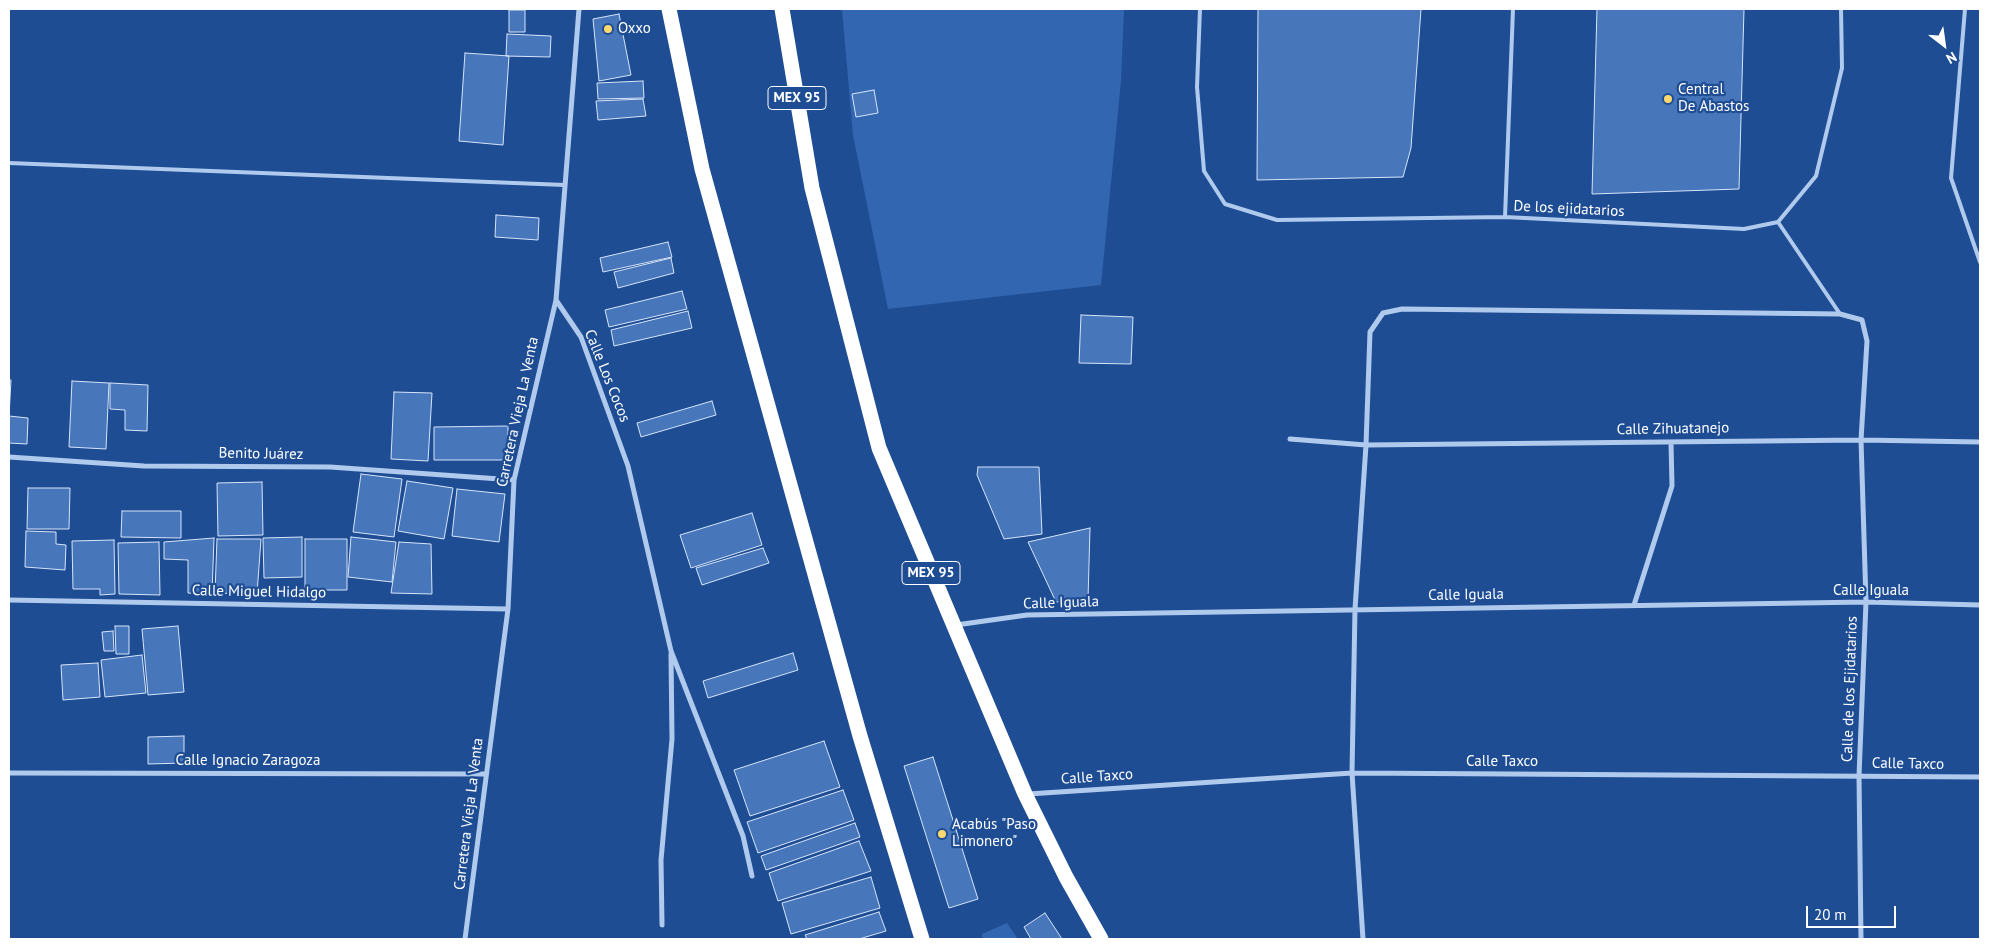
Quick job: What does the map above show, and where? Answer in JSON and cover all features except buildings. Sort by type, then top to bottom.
[{"type":"highway","points":[[669,9],[702,169],[860,736],[922,939]]},
{"type":"highway","name":"MEX 95","points":[[782,9],[812,188],[879,448],[1025,794],[1066,877],[1101,939]]},
{"type":"street","name":"Carretera Vieja La Venta","points":[[465,939],[508,609],[514,480],[556,300],[579,9]]},
{"type":"street","name":"Calle Los Cocos","points":[[556,300],[580,337],[628,466],[671,651]]},
{"type":"street","points":[[1363,939],[1352,773],[1355,609],[1366,445],[1370,332],[1383,313],[1402,309],[1840,314]]},
{"type":"street","name":"Calle de los Ejidatarios","points":[[1840,314],[1862,320],[1867,341],[1861,440],[1866,602],[1859,776],[1861,939]]},
{"type":"street","name":"Calle Zihuatanejo","points":[[1290,439],[1366,445],[1861,440],[1980,442]]},
{"type":"street","points":[[1634,605],[1672,486],[1671,442]]},
{"type":"street","name":"Benito Juárez","points":[[9,458],[144,466],[330,468],[514,480]]},
{"type":"street","name":"Calle Miguel Hidalgo","points":[[9,600],[508,609]]},
{"type":"street","name":"Calle Iguala","points":[[953,625],[1027,615],[1866,602],[1980,605]]},
{"type":"street","points":[[671,651],[743,836],[752,876]]},
{"type":"street","points":[[662,924],[661,860],[672,739],[671,651]]},
{"type":"street","name":"Calle Ignacio Zaragoza","points":[[9,773],[486,774]]},
{"type":"street","name":"Calle Taxco","points":[[1025,794],[1352,773],[1980,777]]},
{"type":"lane","points":[[1200,9],[1196,87],[1204,171],[1225,204],[1277,220],[1506,217]]},
{"type":"lane","name":"De los ejidatarios","points":[[1513,9],[1506,217],[1744,229],[1778,222]]},
{"type":"lane","points":[[1840,314],[1778,222],[1816,176],[1842,68],[1841,9]]},
{"type":"lane","points":[[1965,9],[1952,178],[1980,262]]},
{"type":"lane","points":[[9,163],[565,185]]},
{"type":"shaded area","points":[[842,9],[1124,9],[1121,81],[1101,285],[888,309],[853,135]]},
{"type":"shaded area","points":[[1007,923],[1018,939],[982,939],[982,934]]},
{"type":"place","name":"Oxxo","points":[[608,29]]},
{"type":"place","name":"Central De Abastos","points":[[1668,99]]},
{"type":"place","name":"Acabús \"Paso Limonero\"","points":[[942,834]]}]
